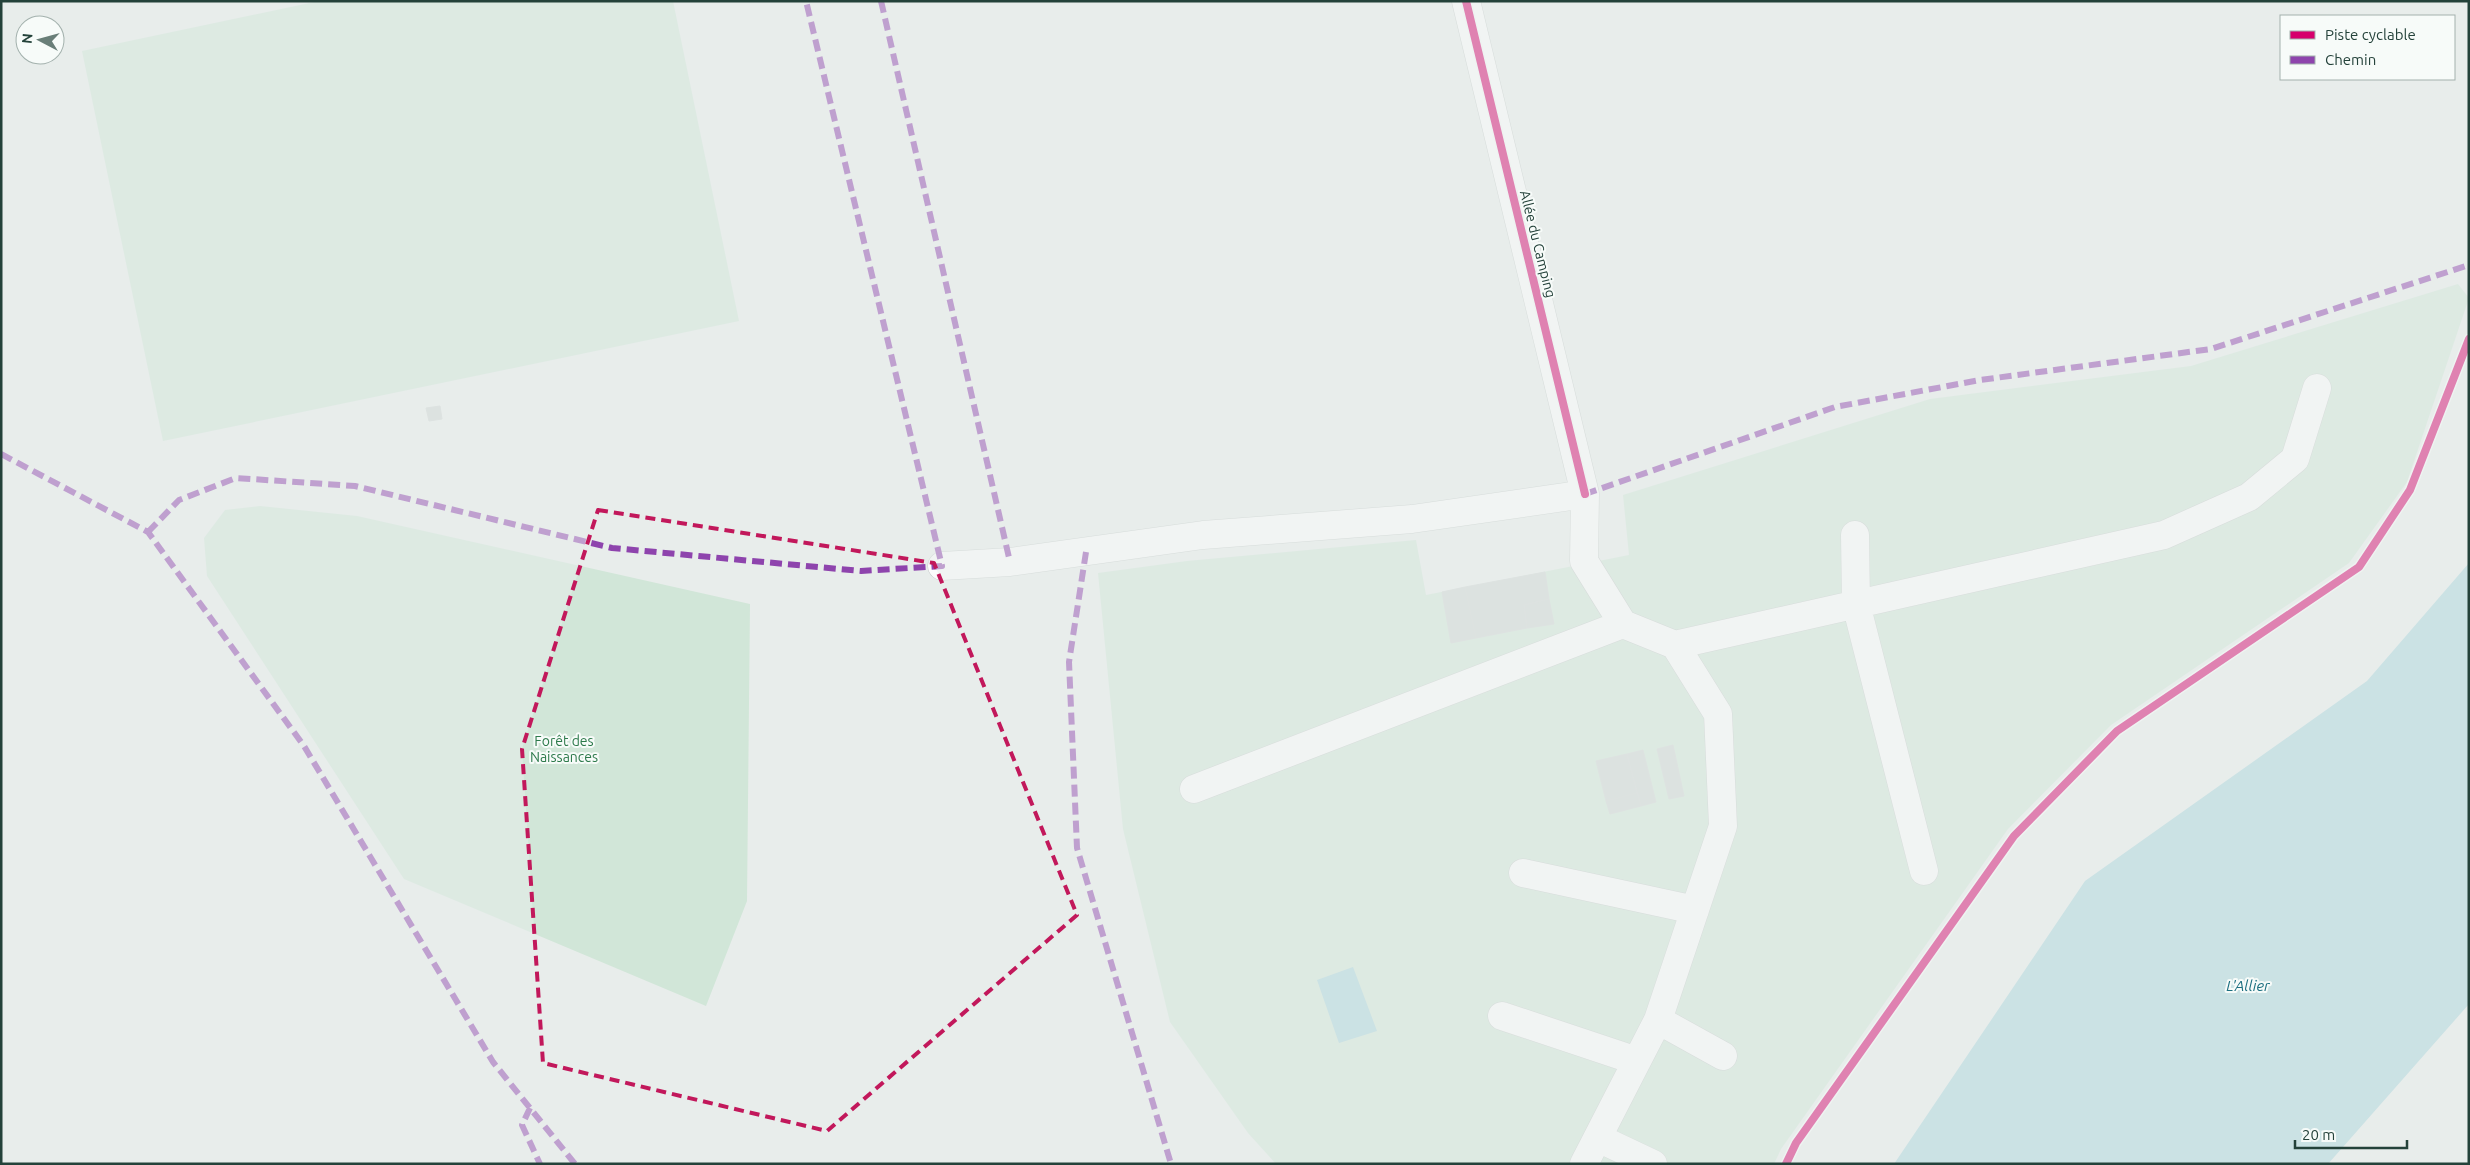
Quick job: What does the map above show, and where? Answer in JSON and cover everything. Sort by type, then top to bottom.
[{"type":"street","name":"Allée du Camping","points":[[1466,1],[1585,494],[1584,561],[1623,624]]},
{"type":"street","points":[[1194,789],[1623,624],[1675,644],[2164,535],[2249,497],[2295,459],[2317,388]]},
{"type":"street","points":[[942,566],[1010,562],[1203,535],[1412,519],[1585,494]]},
{"type":"street","points":[[1855,536],[1856,604],[1924,871]]},
{"type":"street","points":[[1584,1164],[1658,1020],[1723,826],[1718,714],[1675,644]]},
{"type":"street","points":[[1522,872],[1695,910]]},
{"type":"street","points":[[1502,1016],[1637,1060]]},
{"type":"street","points":[[1658,1020],[1723,1056]]},
{"type":"street","points":[[1598,1138],[1653,1164]]},
{"type":"highlighted area","points":[[598,510],[934,563],[1077,915],[827,1131],[543,1063],[522,749]]},
{"type":"green space","points":[[319,1],[673,1],[739,321],[163,441],[82,51]]},
{"type":"green space","points":[[2458,284],[2469,298],[2407,482],[2349,563],[2111,725],[2008,829],[1781,1149],[1774,1164],[1276,1164],[1248,1133],[1170,1022],[1123,829],[1098,573],[1187,561],[1416,540],[1426,595],[1629,555],[1623,495],[1930,399],[2191,366]]},
{"type":"green space","name":"Forêt des Naissances","points":[[260,506],[357,516],[750,604],[747,901],[706,1006],[404,879],[207,576],[204,538],[225,510]]},
{"type":"water","name":"L'Allier","points":[[2469,563],[2469,1004],[2328,1164],[1894,1164],[2085,881],[2367,681]]},
{"type":"water","points":[[1353,967],[1377,1031],[1339,1043],[1317,980]]},
{"type":"building","points":[[440,406],[442,419],[429,421],[426,408]]},
{"type":"building","points":[[1545,572],[1549,599],[1524,605],[1527,628],[1476,638],[1465,587]]},
{"type":"building","points":[[1465,587],[1476,638],[1451,643],[1442,592]]},
{"type":"building","points":[[1549,599],[1554,624],[1527,628],[1524,605]]},
{"type":"building","points":[[1673,745],[1684,796],[1669,799],[1657,749]]},
{"type":"building","points":[[1643,750],[1656,802],[1641,806],[1627,754]]},
{"type":"building","points":[[1627,754],[1637,793],[1606,801],[1596,761]]},
{"type":"building","points":[[1637,793],[1641,806],[1610,814],[1606,801]]},
{"type":"marked path","points":[[148,532],[179,500],[236,478],[355,486],[612,548],[861,571],[942,566],[806,1]]},
{"type":"marked path","points":[[881,1],[1010,562]]},
{"type":"marked path","points":[[1585,494],[1835,407],[1980,380],[2211,349],[2469,265]]},
{"type":"marked path","points":[[1,454],[148,532],[304,746],[493,1062],[575,1164]]},
{"type":"marked path","points":[[1086,552],[1069,662],[1077,848],[1171,1164]]},
{"type":"marked path","points":[[530,1108],[522,1125],[540,1164]]},
{"type":"cycle path","points":[[1466,1],[1585,494]]},
{"type":"cycle path","points":[[1786,1164],[1796,1143],[2014,836],[2117,731],[2359,567],[2410,490],[2469,339]]}]
